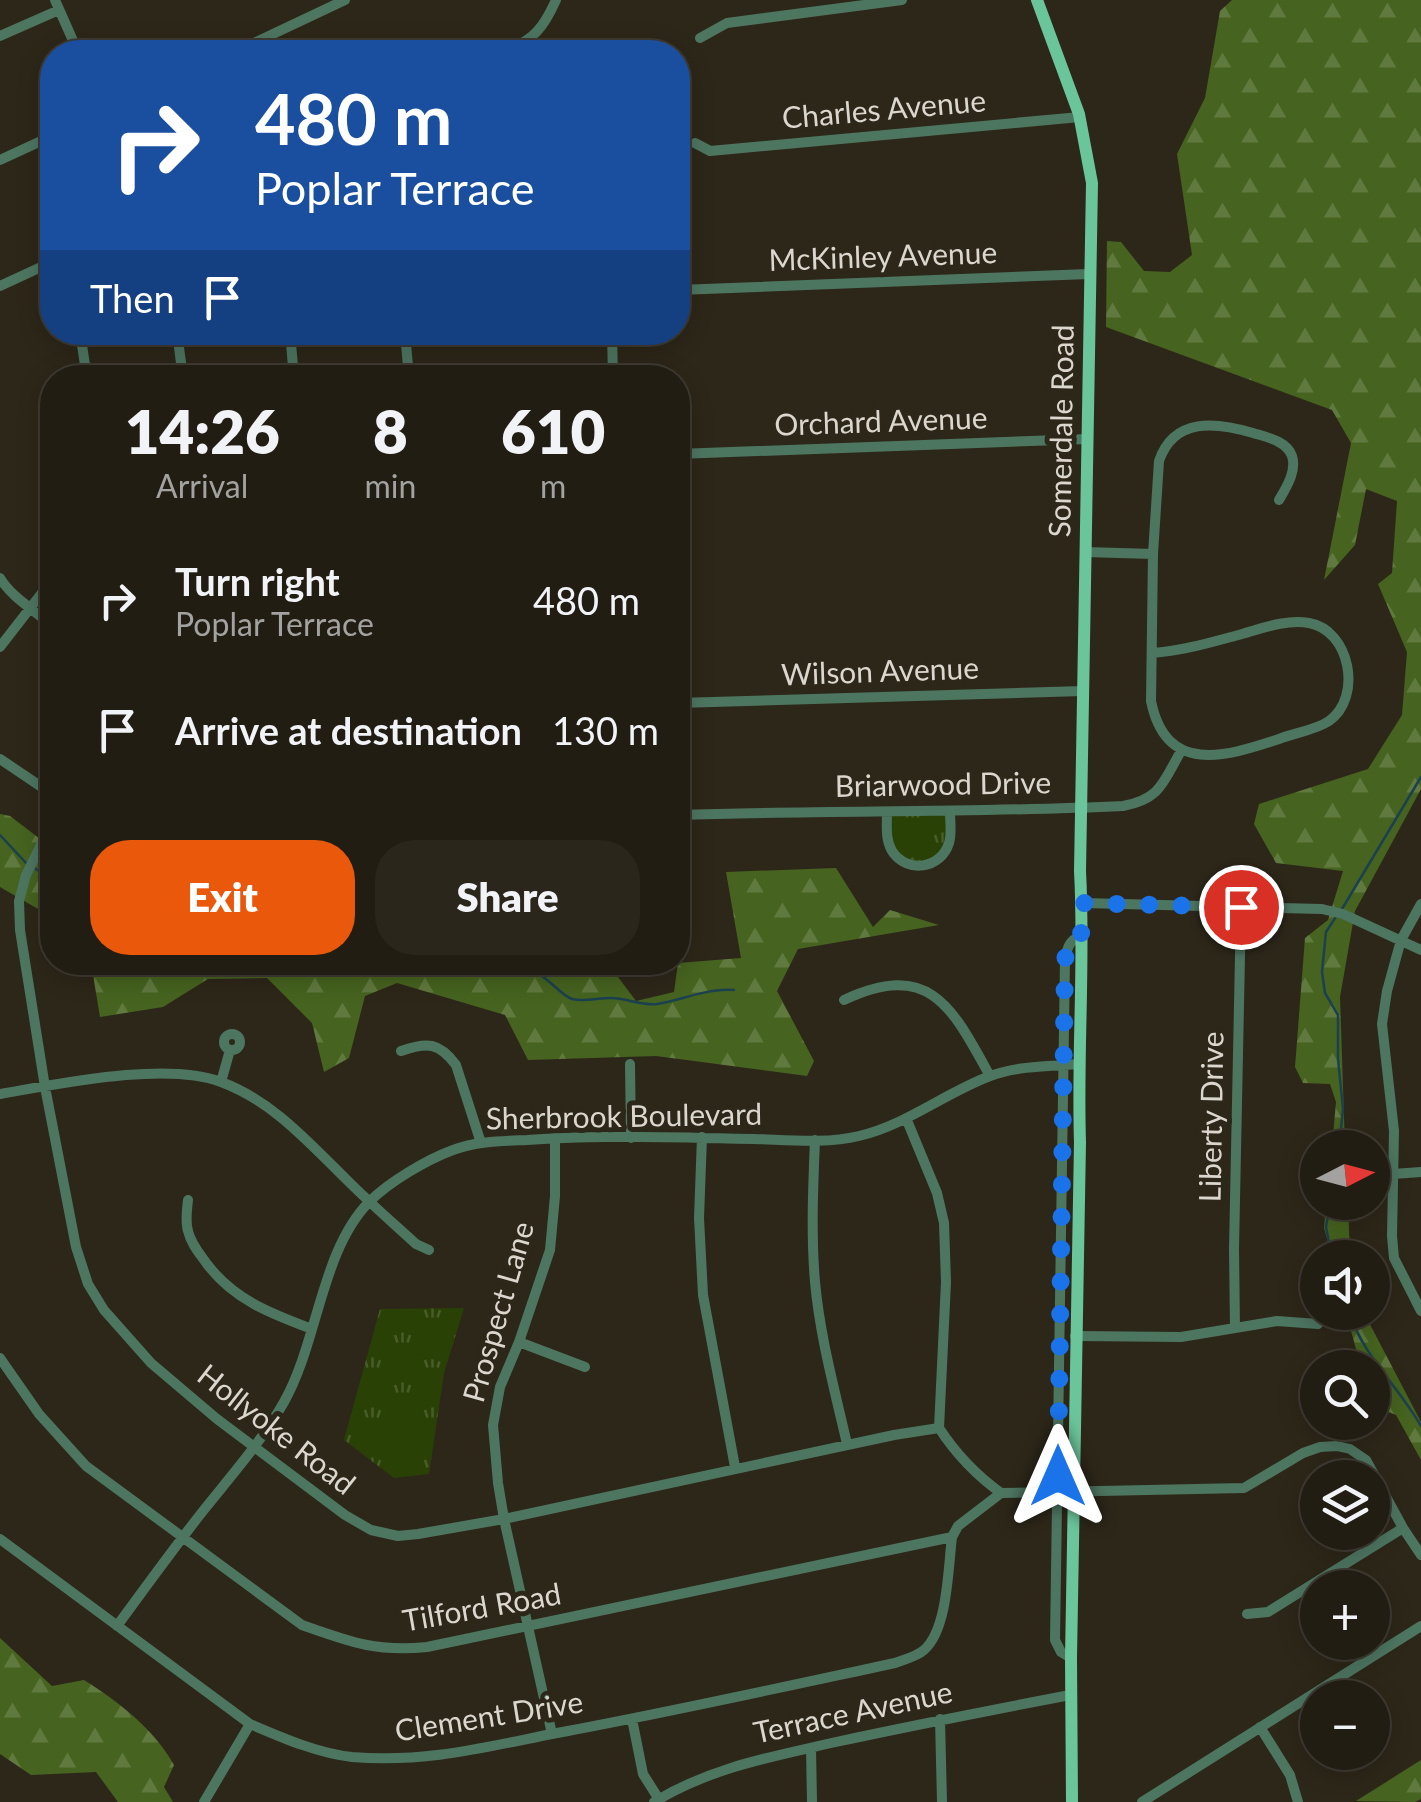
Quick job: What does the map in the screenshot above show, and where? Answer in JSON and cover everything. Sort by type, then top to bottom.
[{"type":"main road","name":"Somerdale Road","points":[[1036,0],[1080,117],[1092,183],[1082,903],[1072,1065],[1080,1157],[1070,1658],[1072,1802]]},
{"type":"street","points":[[260,40],[345,0]]},
{"type":"street","points":[[529,40],[546,23],[556,0]]},
{"type":"street","points":[[700,38],[727,23],[902,0]]},
{"type":"street","points":[[0,36],[57,5],[73,40]]},
{"type":"street","name":"Charles Avenue","points":[[695,143],[710,151],[1080,117]]},
{"type":"street","points":[[0,160],[40,142]]},
{"type":"street","points":[[0,286],[40,268]]},
{"type":"street","name":"McKinley Avenue","points":[[690,290],[1089,274]]},
{"type":"street","points":[[1152,653],[1275,625],[1299,622],[1324,628],[1338,641],[1346,657],[1348,689],[1342,708],[1328,721],[1249,749],[1198,756],[1181,751],[1162,734],[1155,720],[1151,701],[1154,554],[1164,448],[1188,429],[1202,425],[1220,424],[1272,439],[1292,454],[1293,467],[1279,500]]},
{"type":"street","name":"Orchard Avenue","points":[[690,454],[1087,440]]},
{"type":"street","points":[[1085,552],[1154,554]]},
{"type":"street","points":[[0,578],[8,592],[40,615]]},
{"type":"street","points":[[0,647],[40,596]]},
{"type":"street","name":"Wilson Avenue","points":[[690,703],[1083,691]]},
{"type":"street","name":"Briarwood Drive","points":[[690,816],[1123,806],[1144,802],[1155,794],[1181,751]]},
{"type":"street","points":[[0,759],[40,786]]},
{"type":"street","points":[[888,812],[887,833],[893,852],[903,862],[919,866],[936,861],[949,844],[950,811]]},
{"type":"street","name":"Hollyoke Road","points":[[40,847],[19,900],[20,930],[45,1086],[76,1247],[88,1284],[104,1310],[151,1363],[346,1515],[371,1530],[398,1536],[504,1519],[736,1467],[939,1428]]},
{"type":"street","points":[[1082,903],[1322,910],[1343,914],[1421,950]]},
{"type":"street","points":[[1421,904],[1402,940],[1382,1024],[1394,1131],[1394,1258],[1421,1312]]},
{"type":"street","name":"Liberty Drive","points":[[1235,1328],[1241,907]]},
{"type":"street","points":[[844,1000],[870,988],[893,984],[914,986],[932,994],[970,1039],[990,1076]]},
{"type":"street","points":[[401,1051],[438,1046],[450,1056],[481,1143]]},
{"type":"street","points":[[220,1082],[230,1050]]},
{"type":"street","points":[[630,1064],[632,1138]]},
{"type":"street","points":[[1070,1658],[1061,1652],[1055,1640],[1072,1065]]},
{"type":"street","name":"Sherbrook Boulevard","points":[[117,1626],[282,1406],[294,1383],[334,1262],[354,1222],[369,1202],[399,1178],[452,1150],[481,1143],[555,1138],[814,1140],[859,1136],[906,1118],[990,1076],[1072,1065]]},
{"type":"street","points":[[0,1094],[150,1074],[183,1074],[220,1082],[266,1106],[416,1244],[429,1250]]},
{"type":"street","points":[[906,1118],[937,1193],[944,1223],[946,1282],[939,1428],[950,1446],[1001,1493]]},
{"type":"street","points":[[702,1137],[699,1218],[703,1295],[736,1467]]},
{"type":"street","name":"Prospect Lane","points":[[552,1734],[504,1519],[492,1425],[500,1387],[550,1250],[556,1196],[555,1138]]},
{"type":"street","points":[[814,1140],[812,1216],[816,1284],[846,1444]]},
{"type":"street","points":[[1393,1174],[1421,1172]]},
{"type":"street","points":[[188,1200],[187,1228],[194,1246],[214,1274],[236,1294],[264,1310],[312,1328]]},
{"type":"street","points":[[1075,1336],[1181,1336],[1277,1321],[1300,1323]]},
{"type":"street","points":[[519,1342],[585,1367]]},
{"type":"street","name":"Tilford Road","points":[[0,1358],[39,1414],[86,1466],[302,1625],[376,1648],[427,1648],[952,1537]]},
{"type":"street","points":[[952,1537],[958,1526],[1001,1493],[1244,1488],[1303,1453],[1336,1446],[1350,1449],[1366,1460],[1421,1555]]},
{"type":"street","points":[[1247,1614],[1268,1612],[1403,1528]]},
{"type":"street","name":"Clement Drive","points":[[0,1539],[250,1724],[294,1743],[348,1756],[408,1759],[461,1753],[632,1720],[914,1656],[935,1636],[941,1618],[952,1537]]},
{"type":"street","points":[[1142,1802],[1421,1626]]},
{"type":"street","name":"Terrace Avenue","points":[[658,1801],[699,1777],[734,1765],[940,1719],[1070,1696]]},
{"type":"street","points":[[940,1719],[942,1802]]},
{"type":"street","points":[[632,1720],[640,1764],[658,1801]]},
{"type":"street","points":[[204,1802],[250,1724]]},
{"type":"street","points":[[1260,1727],[1290,1775],[1298,1802]]},
{"type":"street","points":[[811,1748],[812,1802]]},
{"type":"green space","points":[[1232,0],[1421,0],[1421,789],[1355,911],[1340,997],[1344,1130],[1334,1130],[1336,1102],[1330,1084],[1303,1083],[1295,1067],[1305,938],[1328,920],[1343,871],[1276,863],[1254,824],[1259,804],[1368,769],[1402,715],[1407,652],[1378,584],[1392,573],[1397,501],[1366,489],[1355,545],[1324,580],[1351,443],[1332,410],[1106,327],[1107,241],[1121,242],[1144,271],[1170,272],[1192,255],[1177,154],[1205,98],[1220,11]]},
{"type":"green space","points":[[950,811],[942,855],[919,866],[893,852],[887,812]]},
{"type":"green space","points":[[0,814],[10,816],[40,839],[40,910],[0,887]]},
{"type":"green space","points":[[836,868],[873,927],[890,910],[939,925],[798,949],[777,991],[814,1061],[807,1076],[656,1056],[528,1060],[505,1015],[397,983],[365,996],[349,1058],[324,1072],[312,1023],[267,978],[208,979],[163,1007],[100,1017],[93,975],[616,975],[636,1001],[674,992],[676,975],[690,975],[690,962],[741,958],[726,872]]},
{"type":"green space","points":[[1325,1220],[1349,1220],[1349,1240],[1327,1240]]},
{"type":"green space","points":[[464,1308],[444,1373],[429,1474],[394,1478],[344,1440],[380,1309]]},
{"type":"green space","points":[[421,1318],[455,1328],[445,1363],[411,1353]]},
{"type":"green space","points":[[1351,1330],[1373,1330],[1383,1350],[1356,1350]]},
{"type":"green space","points":[[1390,1363],[1421,1422],[1421,1460],[1396,1415],[1390,1413]]},
{"type":"green space","points":[[423,1406],[427,1446],[395,1449],[391,1410]]},
{"type":"green space","points":[[0,1638],[52,1686],[84,1680],[135,1717],[174,1765],[164,1787],[173,1802],[118,1802],[96,1772],[31,1775],[0,1754]]},
{"type":"green space","points":[[1421,1760],[1421,1799],[1356,1801]]},
{"type":"waterway","points":[[1342,909],[1421,777]]},
{"type":"waterway","points":[[0,835],[26,863]]},
{"type":"waterway","points":[[33,867],[40,872]]},
{"type":"waterway","points":[[1337,915],[1326,932],[1322,972],[1325,993],[1338,1015],[1341,1130]]},
{"type":"waterway","points":[[541,975],[567,997],[577,1000],[611,998],[657,1004],[704,992],[734,990]]},
{"type":"waterway","points":[[1327,1220],[1329,1240]]},
{"type":"waterway","points":[[1356,1330],[1421,1426]]},
{"type":"route","points":[[1058,1476],[1067,948],[1072,940],[1081,938],[1082,903],[1241,907]]}]
